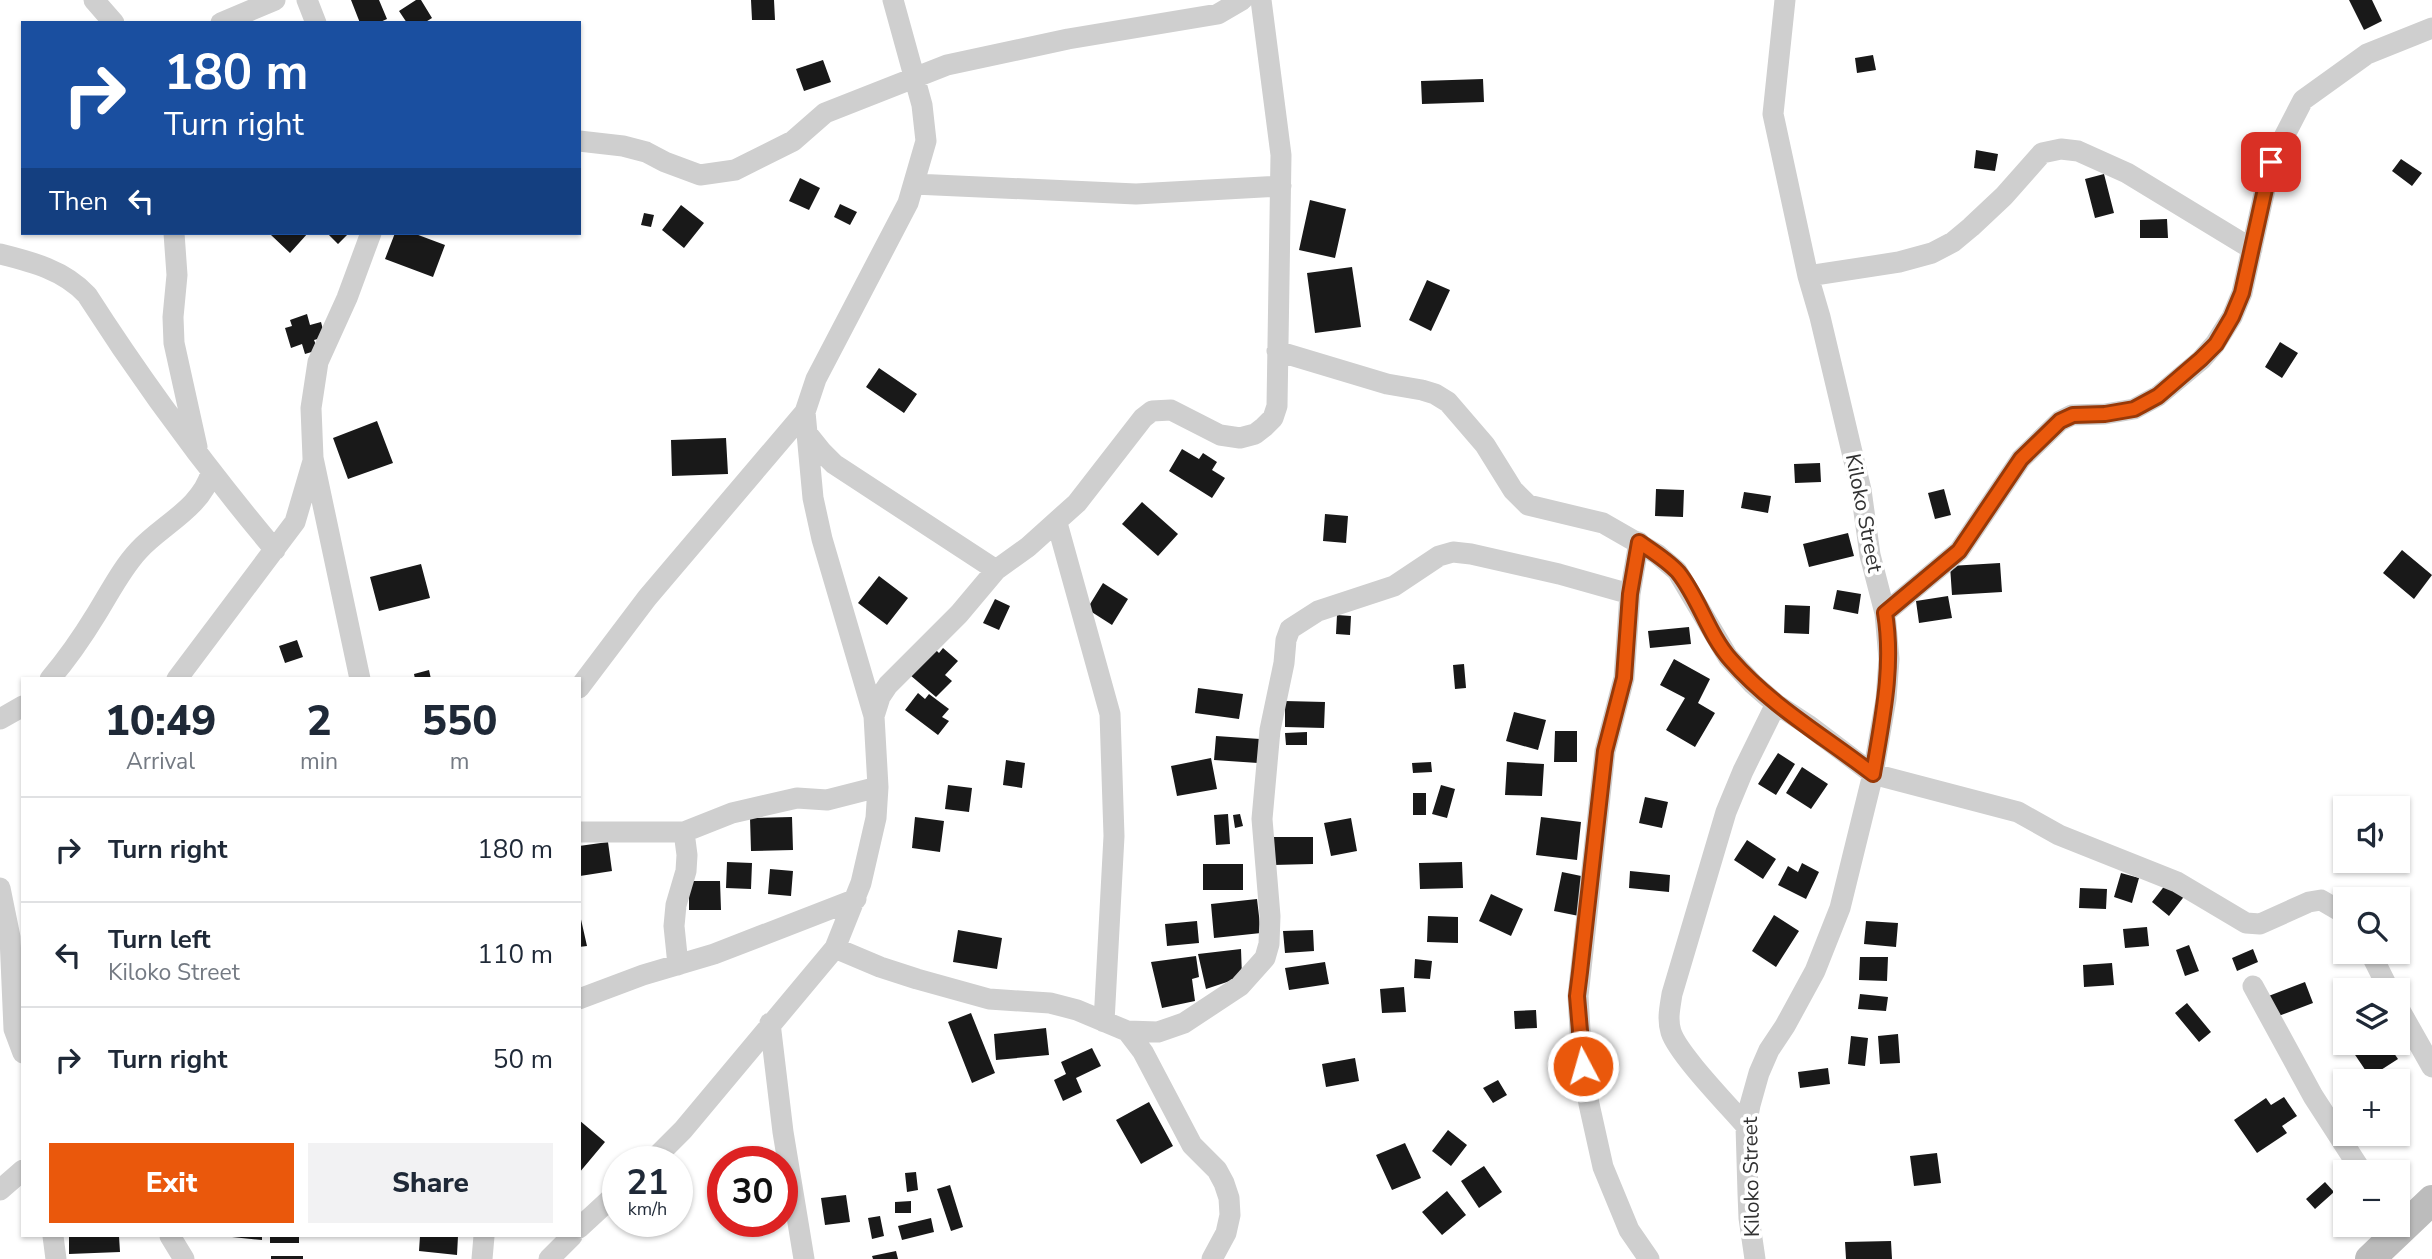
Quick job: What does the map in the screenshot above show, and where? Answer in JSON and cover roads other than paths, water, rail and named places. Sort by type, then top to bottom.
[{"type":"main road","points":[[2410,1218],[2432,1200]]},
{"type":"main road","points":[[2370,1259],[2389,1237]]},
{"type":"street","points":[[94,0],[112,21]]},
{"type":"street","points":[[226,21],[275,0]]},
{"type":"street","points":[[307,0],[315,21]]},
{"type":"street","points":[[667,1146],[835,948],[856,899],[876,818],[878,787],[874,716],[822,539],[813,498],[805,422],[816,379],[908,203],[926,141],[922,104],[893,0]]},
{"type":"street","points":[[581,141],[623,146],[646,152],[700,175],[736,170],[793,141],[825,113],[947,65],[1068,38],[1218,14],[1242,0]]},
{"type":"street","points":[[874,716],[880,697],[888,685],[959,614],[996,570],[1057,523],[1077,503],[1143,418],[1152,411],[1171,410],[1206,429],[1240,438],[1255,434],[1273,418],[1277,406],[1281,155],[1261,0]]},
{"type":"street","name":"Kiloko Street","points":[[1755,1259],[1749,1218],[1746,1126],[1759,1073],[1769,1050],[1815,971],[1840,908],[1873,774],[1886,699],[1889,659],[1885,613],[1870,555],[1854,456],[1808,276],[1773,114],[1785,0]]},
{"type":"street","points":[[1885,613],[1959,551],[2021,459],[2060,421],[2073,415],[2105,414],[2134,409],[2158,396],[2216,344],[2242,293],[2271,162],[2303,100],[2367,54],[2432,28]]},
{"type":"street","points":[[1808,276],[1899,262],[1932,253],[1953,242],[1971,227],[2004,196],[2042,153],[2061,149],[2078,151],[2127,173],[2252,249]]},
{"type":"street","points":[[914,184],[1136,194],[1281,186]]},
{"type":"street","points":[[174,235],[177,275],[173,317],[174,343],[198,453]]},
{"type":"street","points":[[360,677],[313,458],[311,408],[318,362],[347,298],[370,235]]},
{"type":"street","points":[[0,254],[65,275],[78,285],[138,374],[211,473],[275,550]]},
{"type":"street","points":[[1277,351],[1321,366],[1435,394],[1448,402],[1485,445],[1513,490],[1528,505],[1603,523],[1639,542],[1676,571],[1728,657],[1776,705],[1808,725],[1873,774],[2018,812],[2059,835],[2176,882],[2246,923],[2260,924],[2309,902],[2321,900],[2333,907]]},
{"type":"street","points":[[805,422],[834,464],[996,570]]},
{"type":"street","points":[[581,685],[647,598],[805,422]]},
{"type":"street","points":[[179,677],[295,522],[313,458]]},
{"type":"street","points":[[51,677],[95,617],[129,561],[193,503],[208,484],[211,473]]},
{"type":"street","points":[[1057,523],[1110,714],[1114,836],[1104,1022]]},
{"type":"street","points":[[1639,542],[1630,594],[1624,678],[1605,751],[1577,996],[1589,1104],[1603,1167],[1629,1230],[1649,1259]]},
{"type":"street","points":[[835,948],[880,967],[989,999],[1050,1003],[1077,1010],[1128,1031],[1158,1031],[1184,1023],[1240,986],[1265,958],[1269,944],[1270,916],[1262,819],[1270,730],[1290,629],[1318,611],[1394,586],[1439,556],[1452,552],[1559,574],[1630,594]]},
{"type":"street","points":[[1746,1126],[1683,1051],[1672,1034],[1669,1018],[1680,964],[1726,812],[1776,705]]},
{"type":"street","points":[[0,719],[21,707]]},
{"type":"street","points":[[581,832],[684,832],[732,813],[797,798],[827,800],[878,787]]},
{"type":"street","points":[[678,965],[674,926],[676,905],[686,871],[684,832]]},
{"type":"street","points":[[0,888],[10,937],[14,1029],[21,1048]]},
{"type":"street","points":[[581,998],[714,954],[856,899]]},
{"type":"street","points":[[2253,986],[2313,1096],[2354,1160]]},
{"type":"street","points":[[770,1023],[783,1132],[804,1259]]},
{"type":"street","points":[[2410,1028],[2432,1067]]},
{"type":"street","points":[[1128,1031],[1143,1052],[1192,1145],[1217,1170],[1230,1198],[1226,1233],[1212,1259]]},
{"type":"street","points":[[0,1191],[21,1172]]},
{"type":"street","points":[[581,1226],[602,1207]]},
{"type":"street","points":[[54,1237],[56,1259]]},
{"type":"street","points":[[171,1237],[184,1259]]},
{"type":"street","points":[[482,1259],[484,1237]]},
{"type":"street","points":[[549,1259],[571,1237]]}]
